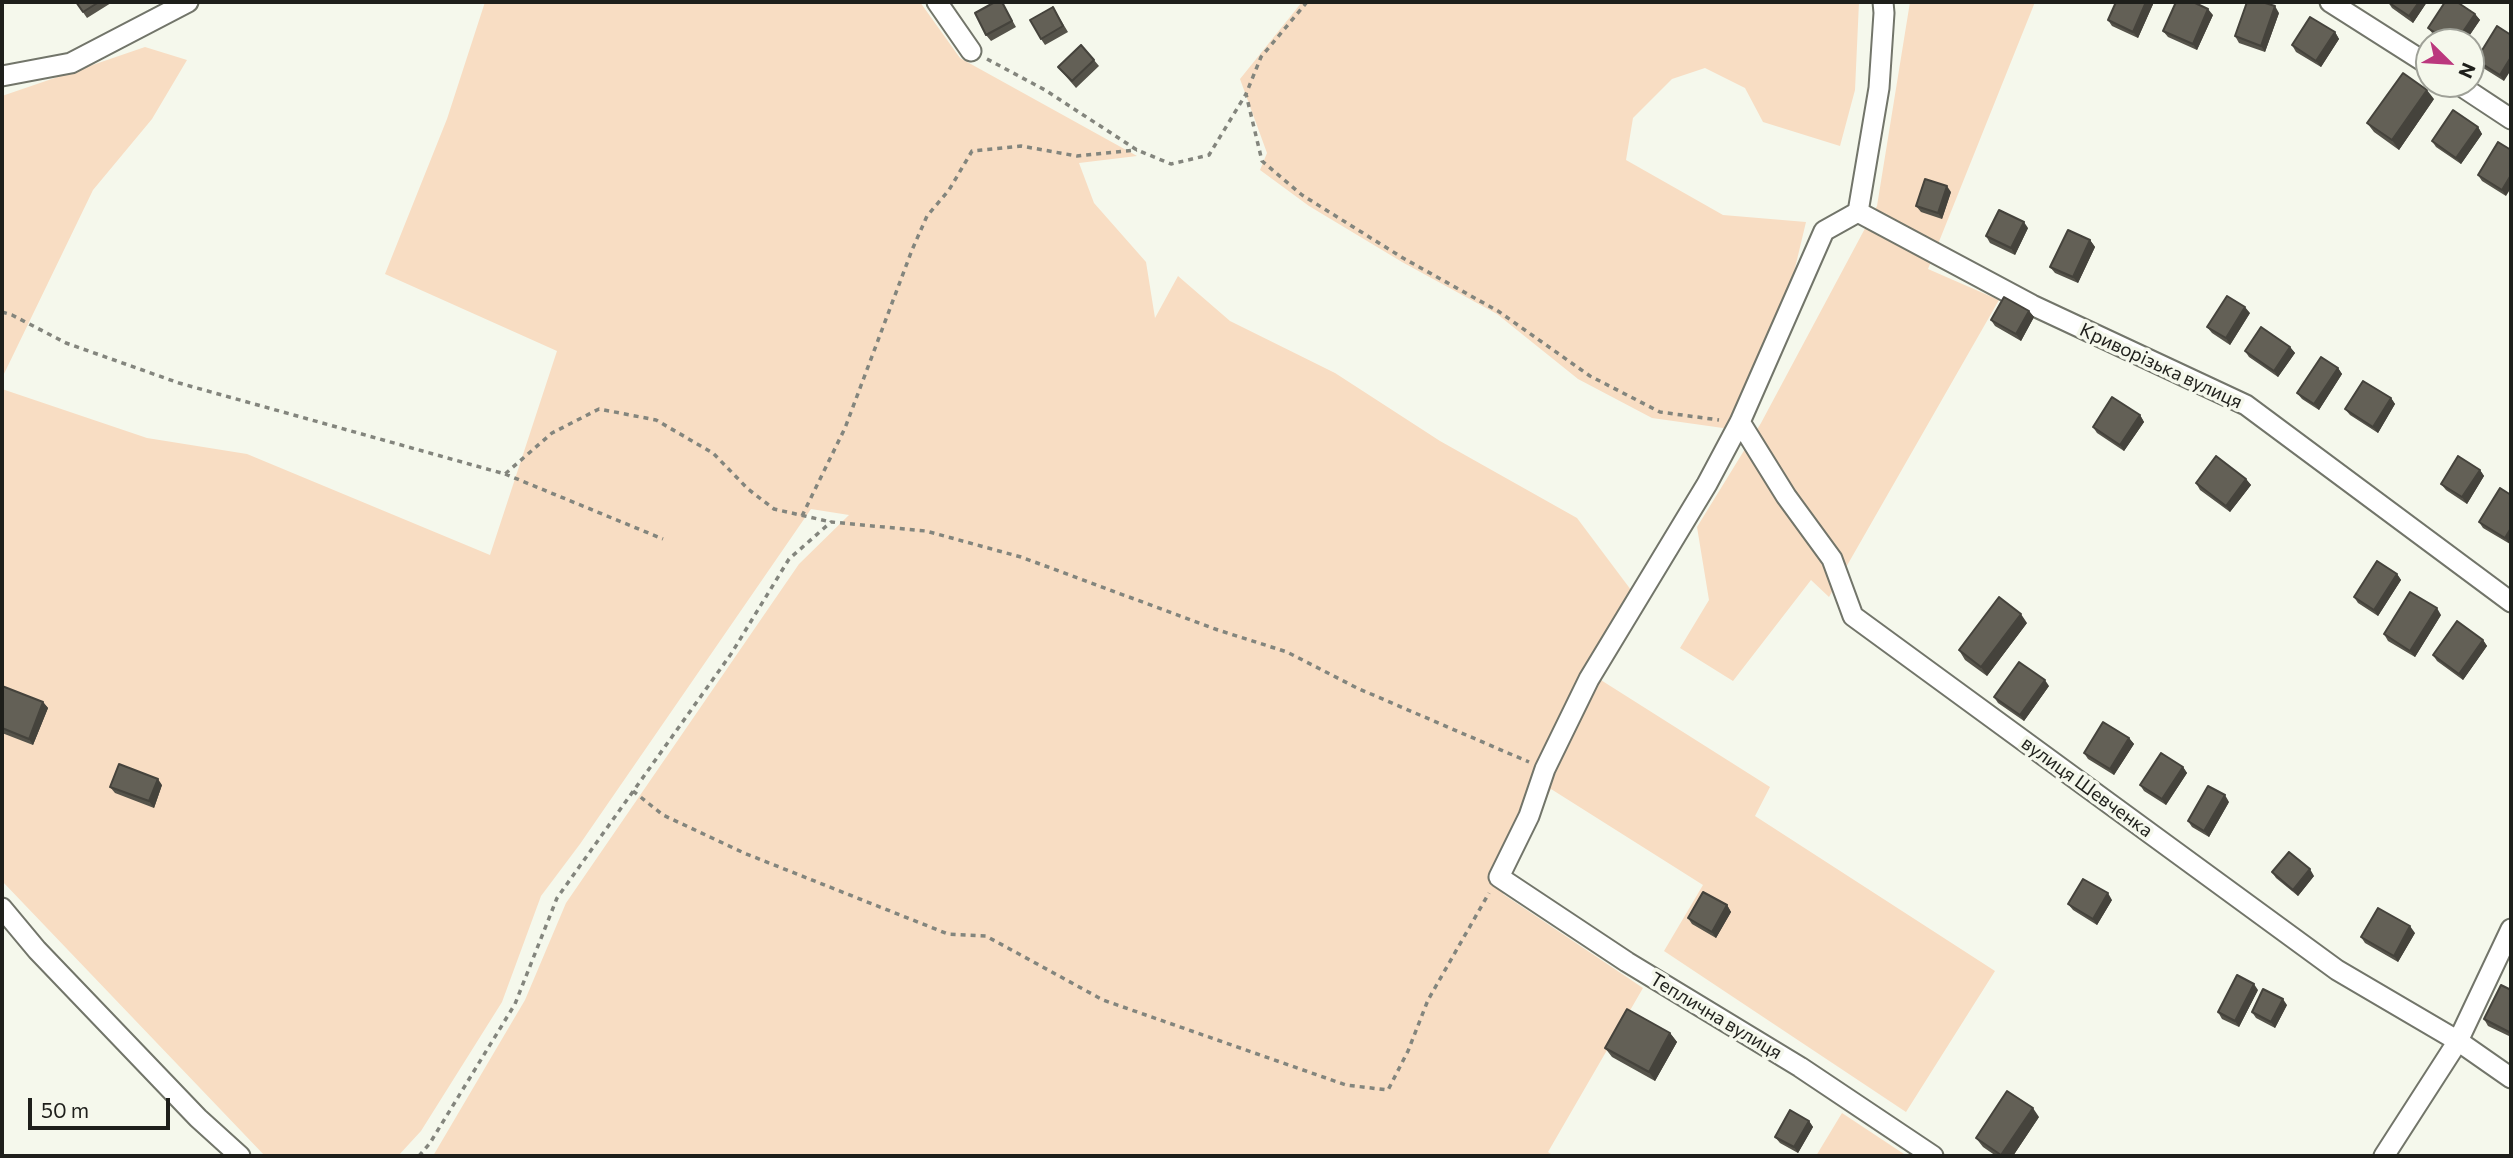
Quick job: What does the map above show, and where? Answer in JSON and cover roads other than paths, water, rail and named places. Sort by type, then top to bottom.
[{"type":"street","points":[[2,76],[71,63],[188,2]]},
{"type":"street","points":[[937,2],[971,51]]},
{"type":"street","points":[[1740,422],[1825,231],[1858,212],[1879,88],[1883,2]]},
{"type":"street","points":[[2330,2],[2415,56]]},
{"type":"street","points":[[2480,98],[2511,118]]},
{"type":"street","name":"Криворізька вулиця","points":[[1858,212],[2032,305],[2246,405],[2511,602]]},
{"type":"street","name":"Теплична вулиця","points":[[1740,422],[1707,484],[1589,679],[1545,769],[1529,816],[1499,877],[1627,962],[1800,1067],[1933,1156]]},
{"type":"street","name":"вулиця Шевченка","points":[[1740,422],[1786,496],[1832,559],[1853,616],[2337,970],[2458,1041],[2511,1078]]},
{"type":"street","points":[[2,908],[37,950],[198,1118],[240,1156]]},
{"type":"street","points":[[2384,1156],[2458,1041],[2511,929]]}]
